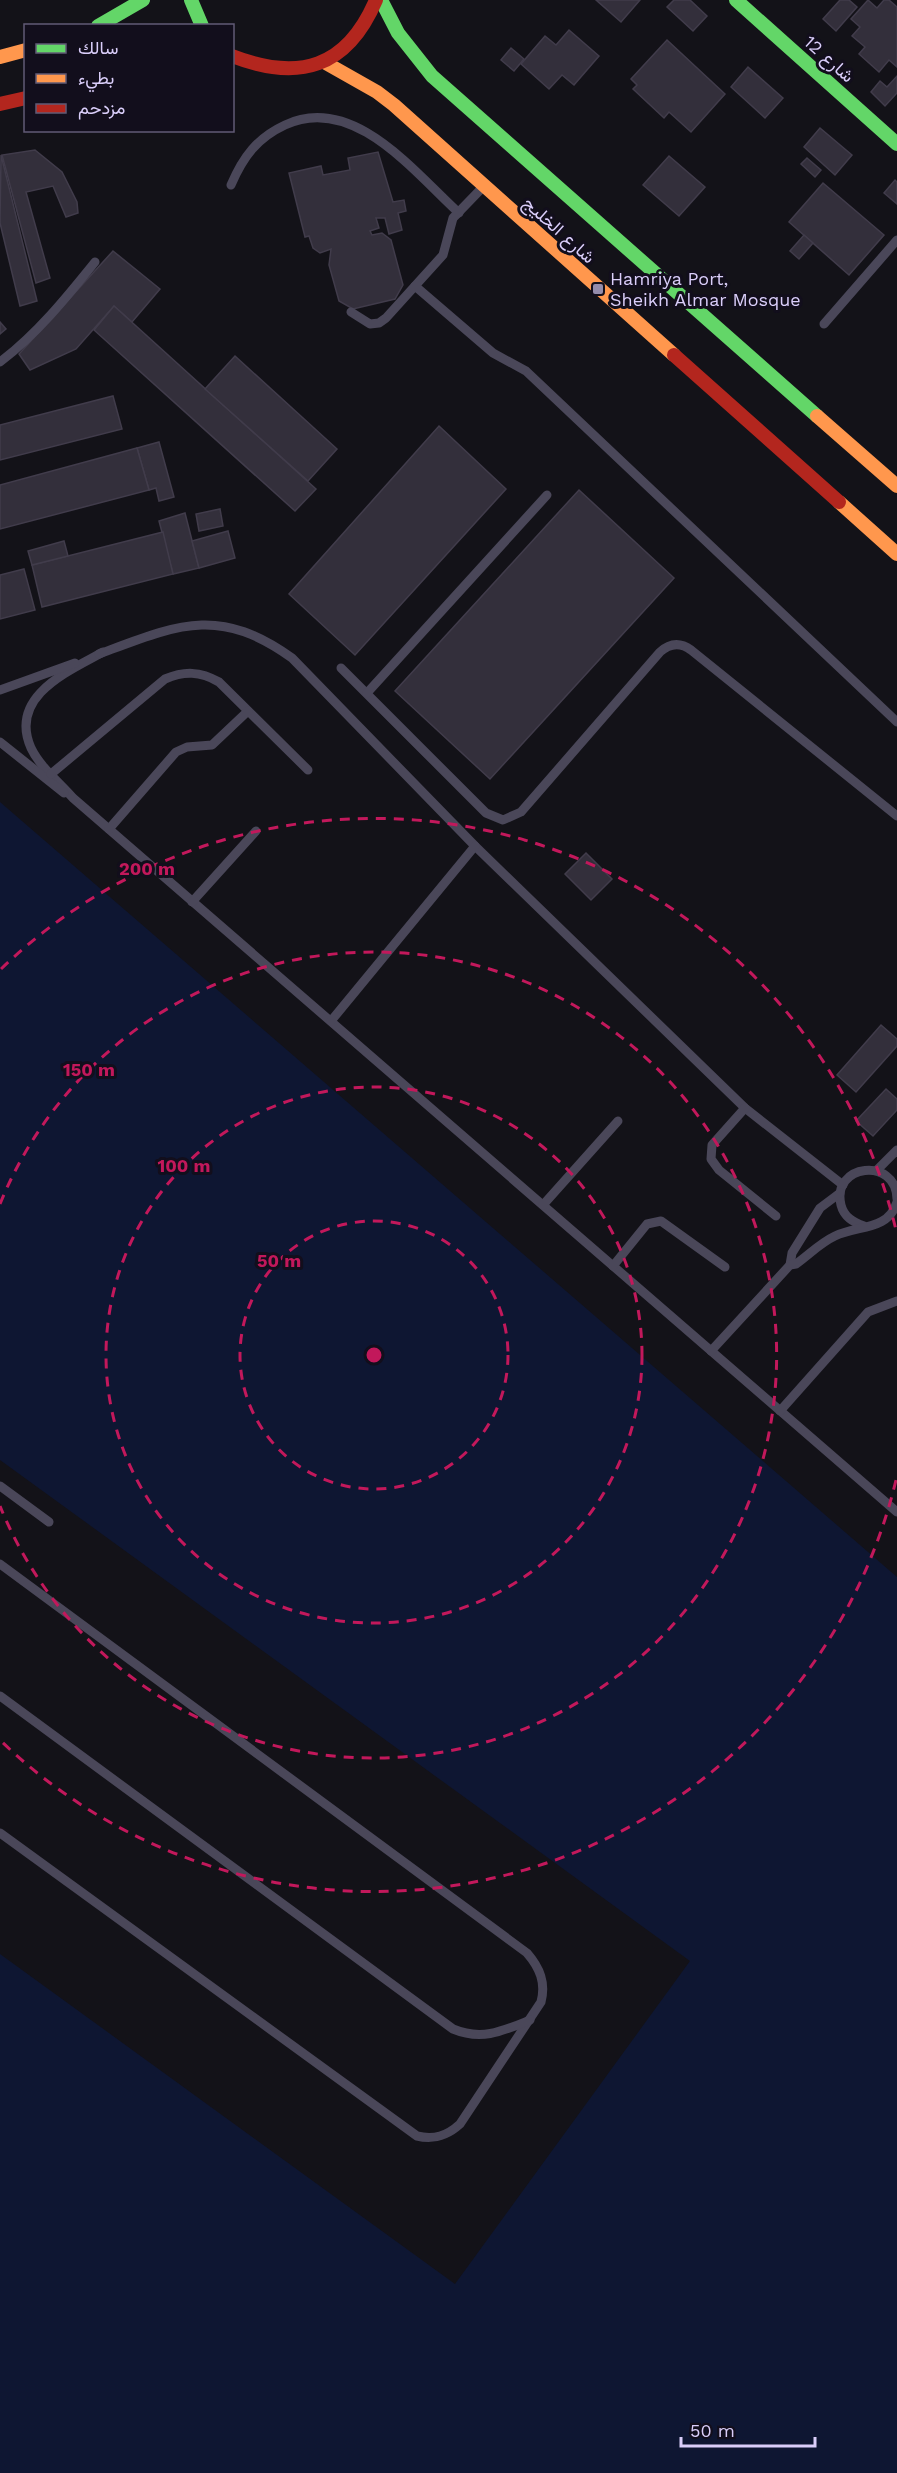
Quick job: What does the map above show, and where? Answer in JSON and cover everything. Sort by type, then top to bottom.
[{"type":"main road","points":[[101,24],[143,0]]},
{"type":"main road","points":[[191,0],[201,24]]},
{"type":"main road","points":[[234,57],[268,70],[306,69],[324,62],[344,50],[360,34],[376,0]]},
{"type":"main road","name":"شارع الخليج","points":[[381,0],[398,33],[432,76],[897,486]]},
{"type":"main road","name":"شارع 12","points":[[736,0],[897,144]]},
{"type":"main road","points":[[0,57],[24,51]]},
{"type":"main road","name":"شارع الخليج","points":[[324,62],[376,92],[897,554]]},
{"type":"main road","points":[[0,104],[24,98]]},
{"type":"lane","points":[[231,185],[240,163],[254,145],[273,131],[294,121],[315,117],[338,119],[358,126],[377,138],[459,213]]},
{"type":"lane","points":[[351,312],[370,324],[379,323],[443,255],[450,224],[484,186]]},
{"type":"lane","points":[[824,324],[897,240]]},
{"type":"lane","points":[[0,362],[20,347],[48,318],[96,262]]},
{"type":"lane","points":[[415,286],[493,353],[526,371],[897,722]]},
{"type":"lane","points":[[367,693],[547,495]]},
{"type":"lane","points":[[0,690],[162,629],[189,624],[226,626],[244,630],[270,642],[292,658],[475,846],[745,1108],[842,1189],[843,1210],[848,1217],[864,1226]]},
{"type":"lane","points":[[341,668],[486,813],[497,819],[508,819],[521,812],[660,652],[666,647],[680,644],[691,650],[897,816]]},
{"type":"lane","points":[[104,652],[42,689],[33,701],[28,716],[27,732],[31,747],[73,798],[897,1512]]},
{"type":"lane","points":[[51,774],[156,687],[175,675],[198,673],[219,682],[308,770]]},
{"type":"lane","points":[[109,829],[176,752],[187,747],[212,745],[248,711]]},
{"type":"lane","points":[[0,742],[50,783],[73,798]]},
{"type":"lane","points":[[192,902],[256,831]]},
{"type":"lane","points":[[331,1022],[475,846]]},
{"type":"lane","points":[[745,1108],[712,1145],[711,1159],[719,1170],[776,1216]]},
{"type":"lane","points":[[543,1205],[618,1121]]},
{"type":"lane","points":[[878,1170],[897,1149]]},
{"type":"lane","points":[[711,1351],[790,1265],[792,1253],[820,1208],[842,1189],[857,1171],[878,1170],[890,1179],[897,1193],[896,1205],[883,1223],[864,1226],[835,1236],[796,1264],[790,1265]]},
{"type":"lane","points":[[613,1266],[647,1224],[661,1221],[725,1267]]},
{"type":"lane","points":[[780,1411],[868,1312],[897,1300]]},
{"type":"lane","points":[[0,1486],[49,1522]]},
{"type":"lane","points":[[0,1564],[527,1953],[539,1970],[544,1992],[541,2002],[460,2124],[453,2131],[435,2138],[417,2136],[0,1833]]},
{"type":"lane","points":[[0,1696],[453,2029],[484,2035],[495,2034],[531,2019]]},
{"type":"water","points":[[0,802],[897,1577],[897,2473],[0,2473],[0,1954],[455,2284],[690,1961],[0,1460]]},
{"type":"building","points":[[596,0],[640,0],[621,22]]},
{"type":"building","points":[[674,0],[690,0],[707,16],[693,31],[667,7]]},
{"type":"building","points":[[840,0],[849,0],[857,7],[836,31],[823,19]]},
{"type":"building","points":[[868,0],[877,8],[884,0],[889,0],[897,7],[897,67],[889,60],[879,72],[859,54],[865,47],[852,36],[860,27],[851,19]]},
{"type":"building","points":[[569,30],[599,56],[574,85],[562,75],[549,89],[521,64],[545,36],[556,45]]},
{"type":"building","points":[[667,40],[725,94],[691,132],[669,112],[664,118],[633,89],[637,85],[631,79]]},
{"type":"building","points":[[511,48],[524,59],[514,71],[501,60]]},
{"type":"building","points":[[748,67],[783,98],[765,118],[731,87]]},
{"type":"building","points":[[897,76],[897,93],[885,106],[871,92],[880,81],[887,87]]},
{"type":"building","points":[[820,128],[852,155],[835,175],[804,147]]},
{"type":"building","points":[[35,150],[62,172],[77,202],[78,213],[66,217],[53,186],[26,192],[50,278],[36,283],[2,155]]},
{"type":"building","points":[[378,152],[393,202],[404,200],[406,211],[398,213],[402,230],[389,234],[385,218],[376,218],[379,228],[370,231],[372,235],[382,233],[391,240],[403,285],[395,299],[353,309],[339,301],[329,265],[331,249],[320,253],[313,248],[309,236],[305,237],[289,173],[321,166],[323,175],[350,170],[348,158]]},
{"type":"building","points":[[1,155],[37,301],[20,306],[0,223]]},
{"type":"building","points":[[669,156],[705,187],[679,216],[643,185]]},
{"type":"building","points":[[807,158],[821,170],[815,177],[801,164]]},
{"type":"building","points":[[895,180],[897,182],[897,204],[884,193]]},
{"type":"building","points":[[823,183],[884,235],[849,275],[789,222]]},
{"type":"building","points":[[804,235],[813,243],[799,259],[790,251]]},
{"type":"building","points":[[113,251],[160,289],[132,322],[114,306],[76,349],[30,370],[19,354]]},
{"type":"building","points":[[114,306],[316,489],[295,511],[94,330]]},
{"type":"building","points":[[0,322],[6,329],[0,334]]},
{"type":"building","points":[[235,356],[337,449],[308,481],[205,389]]},
{"type":"building","points":[[113,396],[122,429],[0,460],[0,425]]},
{"type":"building","points":[[439,426],[506,489],[355,655],[289,594]]},
{"type":"building","points":[[159,442],[174,497],[159,501],[156,488],[149,490],[137,448]]},
{"type":"building","points":[[137,448],[149,490],[0,529],[0,485]]},
{"type":"building","points":[[579,490],[674,578],[490,779],[395,691]]},
{"type":"building","points":[[220,509],[223,526],[199,531],[196,514]]},
{"type":"building","points":[[185,513],[199,568],[173,574],[159,521]]},
{"type":"building","points":[[228,531],[235,558],[199,568],[192,541]]},
{"type":"building","points":[[163,532],[173,574],[42,607],[32,565]]},
{"type":"building","points":[[64,541],[68,556],[32,565],[28,551]]},
{"type":"building","points":[[24,569],[35,610],[0,619],[0,575]]},
{"type":"building","points":[[586,853],[612,879],[591,900],[565,874]]},
{"type":"building","points":[[881,1025],[897,1039],[897,1046],[856,1092],[837,1075]]},
{"type":"building","points":[[886,1089],[897,1099],[897,1110],[873,1136],[856,1121]]},
{"type":"traffic: fast","points":[[101,24],[143,0]]},
{"type":"traffic: fast","points":[[191,0],[201,24]]},
{"type":"traffic: fast","points":[[381,0],[398,33],[432,76],[817,416]]},
{"type":"traffic: fast","points":[[736,0],[897,144]]},
{"type":"traffic: slow","points":[[0,57],[24,51]]},
{"type":"traffic: slow","points":[[324,62],[377,92],[394,105],[674,355]]},
{"type":"traffic: slow","points":[[817,416],[897,486]]},
{"type":"traffic: slow","points":[[839,502],[897,554]]},
{"type":"traffic: jam","points":[[234,57],[279,68],[299,68],[318,63],[335,54],[351,41],[376,0]]},
{"type":"traffic: jam","points":[[0,104],[24,98]]},
{"type":"traffic: jam","points":[[674,355],[839,502]]},
{"type":"place","name":"Hamriya Port, Sheikh Almar Mosque","points":[[598,289]]}]
